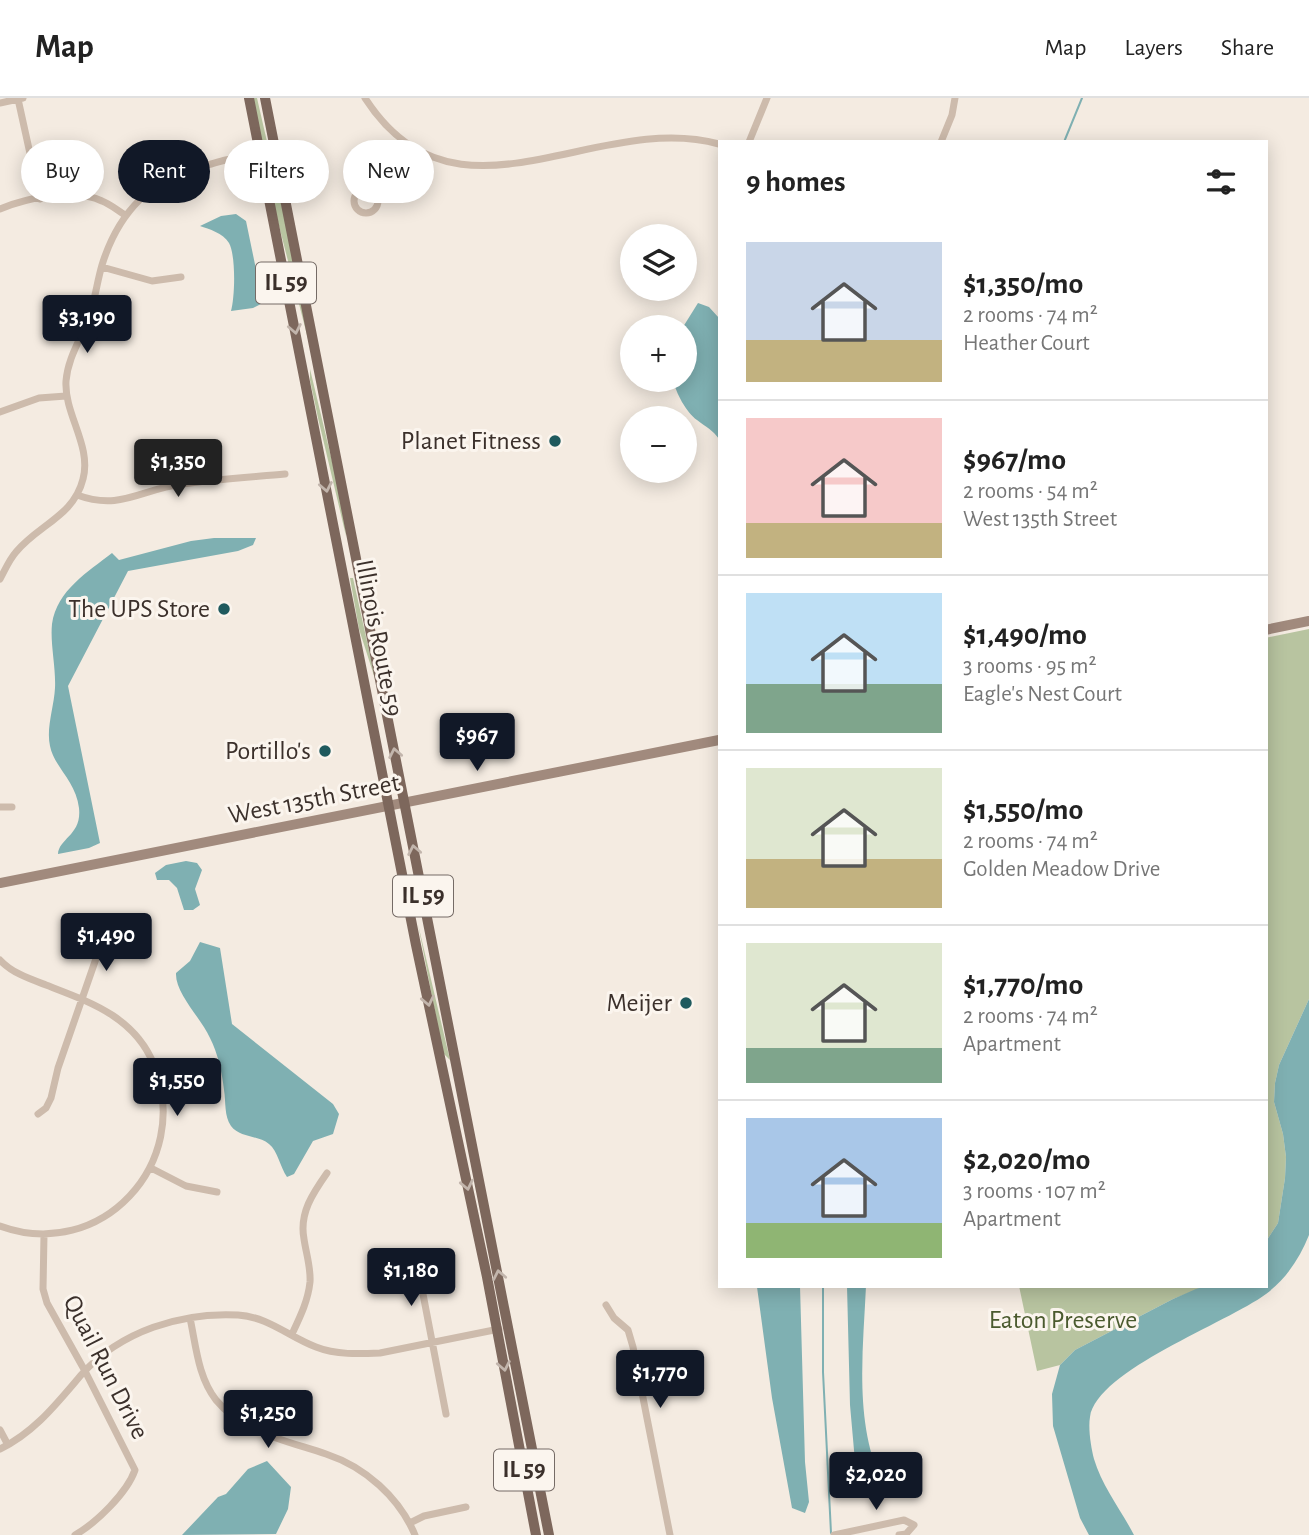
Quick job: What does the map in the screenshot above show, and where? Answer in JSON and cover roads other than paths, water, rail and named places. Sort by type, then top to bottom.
[{"type":"main road","name":"Illinois Route 59","points":[[248,98],[257,140]]},
{"type":"main road","name":"Illinois Route 59","points":[[265,98],[457,1076],[509,1327]]},
{"type":"main road","name":"Illinois Route 59","points":[[269,203],[439,1056],[497,1329]]},
{"type":"main road","points":[[300,352],[317,355]]},
{"type":"main road","points":[[439,1056],[457,1076]]},
{"type":"main road","name":"IL 59","points":[[509,1327],[549,1535]]},
{"type":"main road","name":"IL 59","points":[[497,1329],[536,1535]]},
{"type":"street","points":[[365,98],[386,126],[402,140]]},
{"type":"street","points":[[750,140],[767,98]]},
{"type":"street","points":[[942,140],[952,115],[955,98]]},
{"type":"street","points":[[0,103],[21,99],[29,140]]},
{"type":"street","points":[[434,156],[453,164],[502,166],[638,139],[691,138],[718,144]]},
{"type":"street","points":[[0,579],[3,565],[16,551],[68,508],[78,495],[84,477],[81,443],[66,396],[69,360],[90,315],[110,241],[125,215],[143,195],[170,177],[194,168],[224,162]]},
{"type":"street","points":[[104,202],[125,215]]},
{"type":"street","points":[[0,209],[24,203]]},
{"type":"street","points":[[102,267],[152,281],[181,277]]},
{"type":"street","points":[[0,412],[39,398],[66,396]]},
{"type":"street","points":[[78,495],[104,502],[116,501],[181,484],[285,474]]},
{"type":"street","points":[[1268,630],[1309,621]]},
{"type":"street","name":"West 135th Street","points":[[0,883],[718,740]]},
{"type":"street","points":[[0,807],[12,807]]},
{"type":"street","points":[[38,1114],[46,1108],[51,1098],[58,1068],[99,950],[104,941],[118,935]]},
{"type":"street","points":[[0,960],[7,967],[30,979],[111,1013],[127,1026],[153,1063],[163,1105],[159,1146],[150,1168],[137,1188],[112,1213],[76,1229],[44,1235],[0,1226]]},
{"type":"street","points":[[0,975],[7,967]]},
{"type":"street","points":[[150,1168],[187,1186],[217,1192]]},
{"type":"street","points":[[292,1334],[305,1307],[310,1280],[303,1234],[304,1216],[311,1196],[327,1173]]},
{"type":"street","name":"Quail Run Drive","points":[[44,1235],[43,1289],[47,1303],[135,1470],[131,1480],[101,1516],[75,1535]]},
{"type":"street","points":[[418,1268],[446,1414]]},
{"type":"street","points":[[606,1305],[614,1318],[628,1330],[633,1347],[670,1535]]},
{"type":"street","points":[[0,1449],[47,1416],[85,1371],[103,1355],[142,1331],[163,1324],[190,1318],[241,1315],[269,1322],[317,1348],[362,1354],[509,1327]]},
{"type":"street","points":[[190,1318],[199,1365],[216,1399],[234,1416],[255,1429],[352,1465],[382,1488],[410,1523],[415,1535]]},
{"type":"street","points":[[0,1430],[8,1445]]},
{"type":"street","points":[[410,1523],[424,1516],[466,1507]]},
{"type":"street","points":[[834,1535],[904,1520],[914,1525],[906,1534],[898,1535]]},
{"type":"water","points":[[236,214],[246,221],[263,303],[253,308],[231,311],[234,277],[229,243],[216,232],[200,226],[221,216]]},
{"type":"water","points":[[698,303],[709,307],[718,317],[718,438],[697,420],[697,406],[685,406],[678,392],[697,392],[697,315],[690,315]]},
{"type":"water","points":[[256,538],[253,545],[238,551],[128,571],[68,686],[100,843],[58,854],[79,817],[74,790],[52,754],[49,739],[55,688],[52,624],[60,601],[75,583],[112,553],[119,560],[191,541]]},
{"type":"water","points":[[186,861],[197,863],[202,870],[195,889],[200,905],[193,910],[184,910],[177,888],[169,880],[157,880],[155,873],[166,865]]},
{"type":"water","points":[[200,942],[220,948],[232,1024],[333,1104],[339,1114],[333,1134],[313,1141],[294,1174],[287,1177],[269,1144],[239,1133],[229,1122],[215,1050],[177,981],[176,973],[190,961]]},
{"type":"water","points":[[1309,999],[1309,1235],[1292,1268],[1266,1294],[1138,1365],[1098,1399],[1089,1422],[1094,1459],[1134,1535],[1089,1535],[1080,1518],[1053,1426],[1052,1394],[1060,1365],[1075,1350],[1196,1289],[1268,1288],[1268,1238],[1278,1223],[1285,1178],[1283,1134],[1274,1102],[1279,1065]]},
{"type":"water","points":[[757,1288],[800,1288],[805,1462],[809,1502],[805,1513],[792,1508],[772,1398]]},
{"type":"water","points":[[847,1288],[866,1288],[862,1386],[867,1435],[882,1483],[879,1490],[862,1494],[857,1484],[850,1405]]},
{"type":"water","points":[[267,1461],[291,1487],[288,1509],[276,1534],[182,1535],[218,1497],[226,1494],[248,1469]]},
{"type":"waterway","points":[[1065,140],[1082,98]]},
{"type":"waterway","points":[[823,1288],[823,1372],[831,1533]]},
{"type":"place","name":"Planet Fitness","points":[[555,441]]},
{"type":"place","name":"The UPS Store","points":[[224,609]]},
{"type":"place","name":"Portillo's","points":[[325,751]]},
{"type":"place","name":"Meijer","points":[[686,1003]]},
{"type":"park label","name":"Eaton Preserve","points":[[1063,1320]]}]
